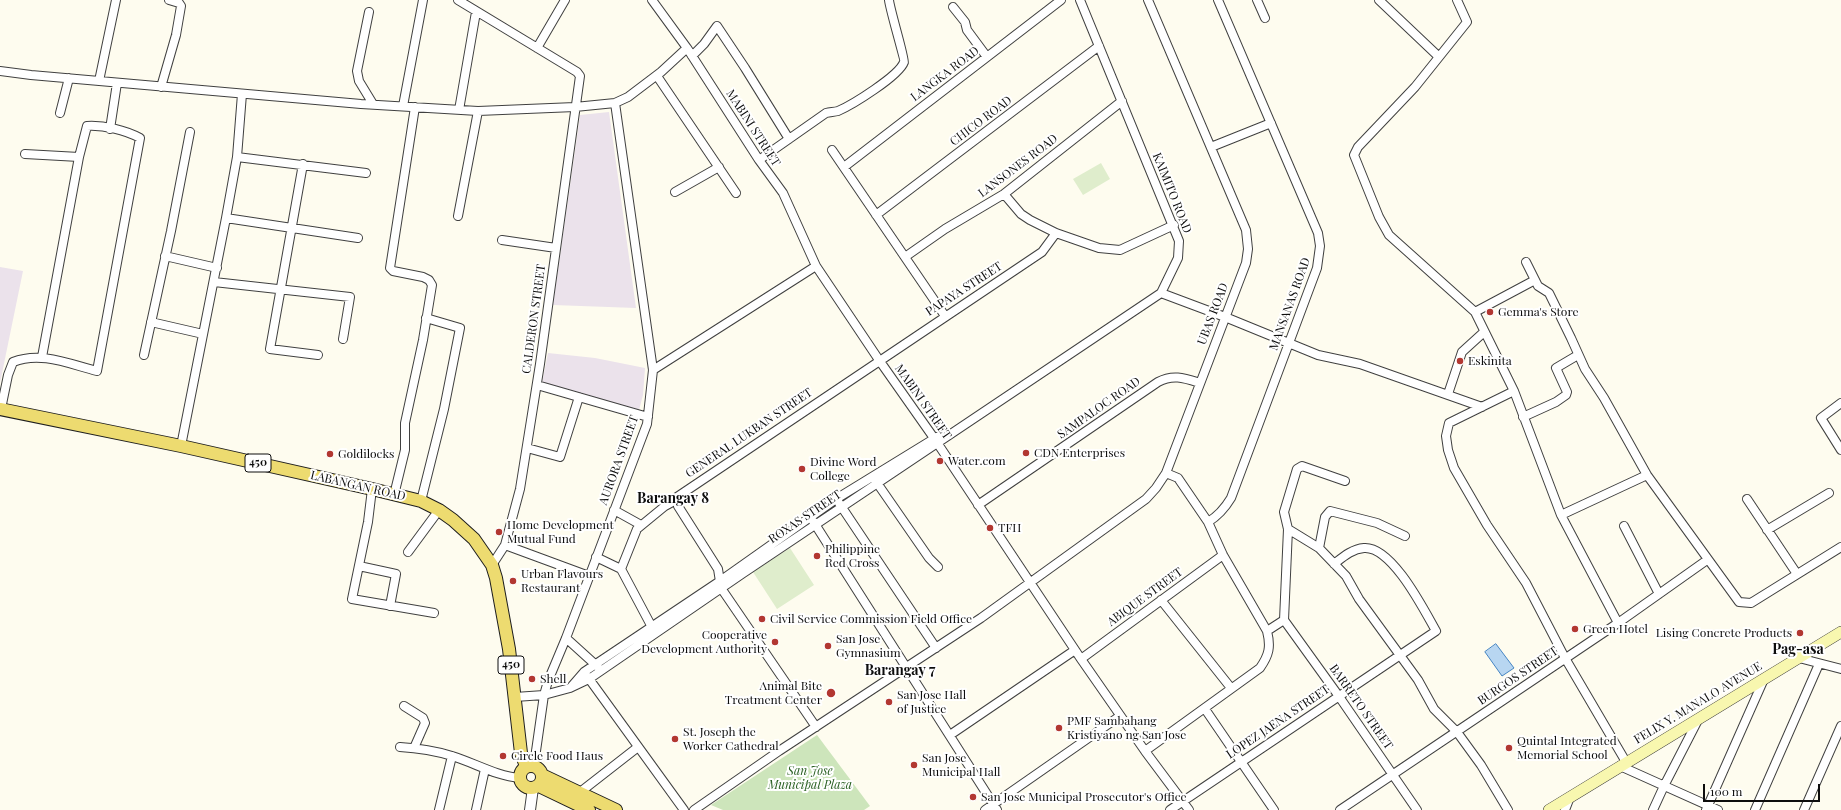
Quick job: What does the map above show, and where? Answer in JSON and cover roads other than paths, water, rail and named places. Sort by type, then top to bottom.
[{"type":"main road","name":"LABANGAN ROAD","points":[[0,409],[181,446],[372,489],[421,501],[439,510],[469,534],[492,565],[509,649],[521,753],[530,766]]},
{"type":"main road","name":"FELIX Y. MANALO AVENUE","points":[[1549,810],[1699,717],[1841,632]]},
{"type":"main road","points":[[538,783],[541,770],[530,766],[521,771],[520,778],[526,787],[538,783],[579,793],[616,810]]},
{"type":"main road","points":[[538,783],[589,810]]},
{"type":"street","points":[[99,81],[116,0]]},
{"type":"street","points":[[161,87],[176,36],[181,6],[179,3],[169,0]]},
{"type":"street","points":[[403,106],[423,0]]},
{"type":"street","points":[[458,0],[537,48],[565,0]]},
{"type":"street","name":"MABINI STREET","points":[[652,0],[687,48],[759,160],[783,193],[816,266],[879,360],[936,441],[1030,584],[1120,716],[1189,810]]},
{"type":"street","points":[[759,160],[826,113],[836,112],[878,88],[898,71],[904,62],[904,57],[896,34],[889,0]]},
{"type":"street","name":"LANGKA ROAD","points":[[844,167],[1061,0]]},
{"type":"street","name":"KAIMITO ROAD","points":[[950,433],[1024,386],[1160,293],[1180,252],[1179,241],[1174,225],[1080,0]]},
{"type":"street","name":"UBAS ROAD","points":[[694,810],[1030,584],[1146,499],[1156,488],[1166,473],[1246,263],[1248,240],[1246,230],[1148,0]]},
{"type":"street","name":"MANSANAS ROAD","points":[[1208,522],[1225,507],[1231,498],[1317,268],[1320,246],[1318,233],[1218,0]]},
{"type":"street","points":[[1257,0],[1265,18]]},
{"type":"street","points":[[1379,0],[1438,56]]},
{"type":"street","points":[[1457,0],[1467,22],[1414,87],[1358,147],[1354,155],[1379,217],[1389,235],[1475,312],[1514,391],[1561,515],[1618,623]]},
{"type":"street","points":[[953,7],[965,22],[967,30],[987,57]]},
{"type":"street","points":[[369,12],[357,71],[358,81],[373,104]]},
{"type":"street","points":[[459,110],[476,12]]},
{"type":"street","points":[[692,56],[704,44],[717,26],[789,138]]},
{"type":"street","name":"CHICO ROAD","points":[[876,215],[1099,46]]},
{"type":"street","name":"CALDERON STREET","points":[[492,565],[505,545],[520,489],[537,385],[580,76],[577,72],[537,48]]},
{"type":"street","points":[[0,71],[31,76],[69,78],[242,94],[478,111],[615,104],[628,97],[657,76],[687,48]]},
{"type":"street","points":[[657,76],[736,193]]},
{"type":"street","points":[[60,113],[69,78]]},
{"type":"street","points":[[110,129],[117,83]]},
{"type":"street","points":[[181,446],[237,157],[242,94]]},
{"type":"street","name":"LANSONES ROAD","points":[[905,257],[945,229],[1004,194],[1122,101]]},
{"type":"street","name":"AURORA STREET","points":[[530,766],[544,695],[647,424],[648,417],[653,370],[615,104]]},
{"type":"street","points":[[394,495],[405,450],[405,423],[432,285],[429,280],[423,277],[393,271],[390,268],[415,107]]},
{"type":"street","points":[[458,216],[478,111]]},
{"type":"street","points":[[1211,147],[1271,123]]},
{"type":"street","points":[[0,409],[8,375],[13,362],[26,357],[42,357],[97,371],[140,138],[132,134],[96,125],[87,126],[79,157],[42,357]]},
{"type":"street","points":[[144,355],[190,132]]},
{"type":"street","points":[[832,150],[945,316]]},
{"type":"street","points":[[25,154],[79,157]]},
{"type":"street","points":[[237,157],[366,173]]},
{"type":"street","points":[[303,164],[293,227],[270,349],[318,355]]},
{"type":"street","points":[[675,192],[719,167]]},
{"type":"street","points":[[1004,194],[1021,214],[1030,220],[1056,233],[1099,248],[1120,250],[1174,225]]},
{"type":"street","points":[[226,218],[358,238]]},
{"type":"street","name":"PAPAYA STREET","points":[[879,360],[1042,252],[1056,233]]},
{"type":"street","points":[[502,240],[556,248]]},
{"type":"street","points":[[165,256],[216,268]]},
{"type":"street","points":[[1526,262],[1538,286],[1549,293],[1585,369],[1604,398],[1647,475],[1707,560],[1739,602],[1751,603],[1841,547]]},
{"type":"street","points":[[653,370],[816,266]]},
{"type":"street","points":[[1475,312],[1535,280]]},
{"type":"street","points":[[214,282],[350,297],[343,338]]},
{"type":"street","points":[[1160,293],[1225,317],[1318,355],[1360,364],[1482,407]]},
{"type":"street","points":[[421,501],[444,409],[460,328],[426,318]]},
{"type":"street","points":[[151,322],[203,334]]},
{"type":"street","points":[[1448,394],[1462,352],[1484,332]]},
{"type":"street","points":[[1523,417],[1556,402],[1566,395],[1567,392],[1556,368],[1578,355]]},
{"type":"street","name":"GENERAL LUKBAN STREET","points":[[621,569],[635,533],[642,525],[665,506],[676,500],[679,494],[879,360]]},
{"type":"street","name":"SAMPALOC ROAD","points":[[978,506],[1167,377],[1179,376],[1200,383]]},
{"type":"street","points":[[537,385],[648,417]]},
{"type":"street","points":[[1514,391],[1449,423],[1446,436],[1448,450],[1454,468],[1487,525],[1526,583],[1623,764],[1707,808],[1718,810]]},
{"type":"street","points":[[527,448],[560,457],[579,397]]},
{"type":"street","points":[[1841,403],[1820,418],[1841,450]]},
{"type":"street","name":"ROXAS STREET","points":[[720,585],[836,499],[873,476],[950,433]]},
{"type":"street","name":"ROXAS STREET","points":[[514,697],[544,695],[570,688],[589,679],[654,630],[720,585],[878,483],[936,441]]},
{"type":"street","points":[[1267,631],[1284,620],[1288,529],[1284,512],[1297,469],[1302,466],[1345,481]]},
{"type":"street","points":[[1145,751],[1260,668],[1269,652],[1270,642],[1267,631],[1223,555],[1208,522],[1178,478],[1166,473]]},
{"type":"street","points":[[1561,515],[1647,475]]},
{"type":"street","points":[[873,476],[928,558],[938,566]]},
{"type":"street","points":[[372,489],[368,522],[352,599],[434,613]]},
{"type":"street","points":[[1768,530],[1829,493]]},
{"type":"street","points":[[836,499],[936,648]]},
{"type":"street","points":[[1747,499],[1797,574]]},
{"type":"street","points":[[676,500],[678,506],[718,569],[720,585],[816,727]]},
{"type":"street","points":[[408,552],[439,510]]},
{"type":"street","points":[[614,510],[642,525]]},
{"type":"street","points":[[1319,548],[1325,517],[1330,511],[1377,523],[1405,536]]},
{"type":"street","points":[[810,517],[995,807]]},
{"type":"street","points":[[1624,526],[1659,594]]},
{"type":"street","points":[[1288,529],[1319,548],[1346,576],[1359,599],[1418,680],[1434,710],[1457,732],[1508,810]]},
{"type":"street","points":[[505,545],[589,576]]},
{"type":"street","name":"LOPEZ JAENA STREET","points":[[1170,810],[1338,695],[1436,631],[1402,574],[1390,561],[1375,550],[1365,548],[1353,550],[1334,564]]},
{"type":"street","name":"ABIQUE STREET","points":[[1081,659],[1223,555]]},
{"type":"street","points":[[596,557],[621,569],[654,630]]},
{"type":"street","name":"BURGOS STREET","points":[[1340,810],[1618,623],[1707,560]]},
{"type":"street","points":[[359,566],[396,574],[390,606]]},
{"type":"street","points":[[1161,600],[1231,688]]},
{"type":"street","name":"BARRETO STREET","points":[[1284,620],[1338,695],[1417,810]]},
{"type":"street","name":"ROXAS STREET","points":[[570,688],[584,672],[595,664],[654,630]]},
{"type":"street","points":[[566,638],[601,671]]},
{"type":"street","points":[[950,735],[1075,650]]},
{"type":"street","points":[[1799,658],[1841,669]]},
{"type":"street","points":[[1755,810],[1819,664]]},
{"type":"street","points":[[584,672],[684,810]]},
{"type":"street","points":[[1707,808],[1765,677]]},
{"type":"street","points":[[404,706],[423,718],[425,723],[414,748]]},
{"type":"street","points":[[1205,708],[1274,810]]},
{"type":"street","points":[[985,810],[995,807],[1120,716]]},
{"type":"street","points":[[1653,810],[1699,717]]},
{"type":"street","points":[[1804,810],[1841,726]]},
{"type":"street","points":[[400,747],[414,748],[452,756],[485,769],[511,777],[520,778]]},
{"type":"street","points":[[579,793],[638,748]]},
{"type":"street","points":[[439,810],[452,756]]},
{"type":"street","points":[[476,810],[485,769]]},
{"type":"street","points":[[530,810],[538,783]]},
{"type":"street","points":[[1565,810],[1570,797]]},
{"type":"water","points":[[1496,644],[1514,668],[1502,676],[1485,652]]},
{"type":"place","name":"Gemma's Store","points":[[1490,312]]},
{"type":"place","name":"Eskinita","points":[[1460,361]]},
{"type":"place","name":"CDN Enterprises","points":[[1026,453]]},
{"type":"place","name":"Goldilocks","points":[[330,454]]},
{"type":"place","name":"Water.com","points":[[940,461]]},
{"type":"place","name":"Divine Word College","points":[[802,469]]},
{"type":"place","name":"TFH","points":[[990,528]]},
{"type":"place","name":"Home Development Mutual Fund","points":[[499,532]]},
{"type":"place","name":"Philippine Red Cross","points":[[817,556]]},
{"type":"place","name":"Urban Flavours Restaurant","points":[[513,581]]},
{"type":"place","name":"Civil Service Commission Field Office","points":[[762,619]]},
{"type":"place","name":"Green Hotel","points":[[1575,629]]},
{"type":"place","name":"Lising Concrete Products","points":[[1800,633]]},
{"type":"place","name":"Cooperative Development Authority","points":[[775,642]]},
{"type":"place","name":"San Jose Gymnasium","points":[[828,646]]},
{"type":"place","name":"Shell","points":[[532,679]]},
{"type":"place","name":"Animal Bite Treatment Center","points":[[831,693]]},
{"type":"place","name":"San Jose Hall of Justice","points":[[889,702]]},
{"type":"place","name":"PMF Sambahang Kristiyano ng San Jose","points":[[1059,728]]},
{"type":"place","name":"St. Joseph the Worker Cathedral","points":[[675,739]]},
{"type":"place","name":"Quintal Integrated Memorial School","points":[[1509,748]]},
{"type":"place","name":"Circle Food Haus","points":[[503,756]]},
{"type":"place","name":"San Jose Municipal Hall","points":[[914,765]]},
{"type":"place","name":"San Jose Municipal Prosecutor's Office","points":[[973,797]]},
{"type":"district","name":"Barangay 8","points":[[673,499]]},
{"type":"district","name":"Pag-asa","points":[[1798,650]]},
{"type":"district","name":"Barangay 7","points":[[900,671]]},
{"type":"park label","name":"San Jose Municipal Plaza","points":[[810,778]]}]
